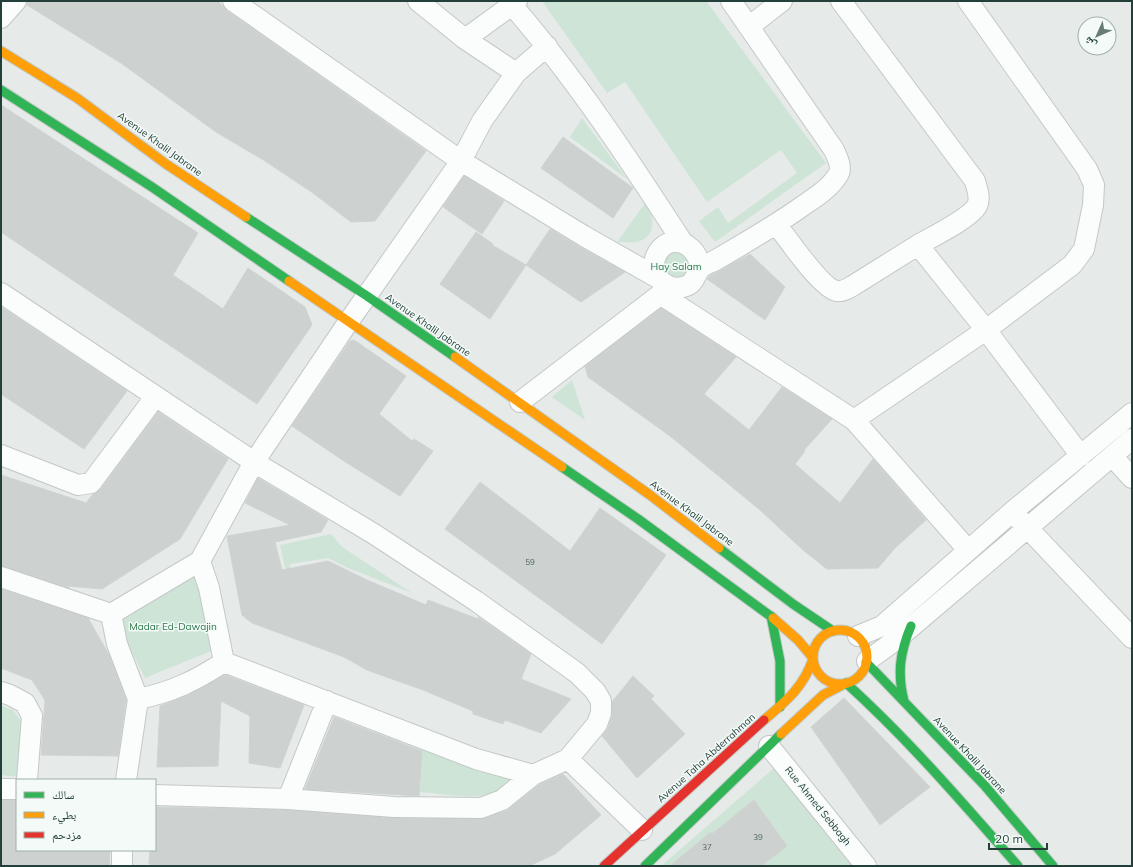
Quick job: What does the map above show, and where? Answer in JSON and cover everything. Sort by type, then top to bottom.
[{"type":"main road","name":"Avenue Khalil Jabrane","points":[[1,51],[76,98],[166,164],[366,296],[520,402],[650,495],[803,612],[833,631]]},
{"type":"main road","points":[[1,90],[152,187],[349,321],[638,519],[771,616],[798,640],[813,658],[817,670],[824,678],[834,683],[846,683],[869,704],[941,779],[1018,866]]},
{"type":"main road","points":[[771,616],[776,632],[782,666],[780,707]]},
{"type":"main road","points":[[904,701],[900,686],[898,662],[904,641],[911,626]]},
{"type":"main road","points":[[645,866],[813,702],[823,695],[860,676],[867,661],[867,652],[864,643],[858,636],[842,630],[833,631],[818,641],[813,658]]},
{"type":"main road","name":"Avenue Taha Abderrahman","points":[[604,866],[642,830],[780,707],[802,684],[811,668],[813,658]]},
{"type":"main road","name":"Avenue Khalil Jabrane","points":[[867,661],[985,786],[1053,866]]},
{"type":"street","points":[[1,18],[16,1]]},
{"type":"street","points":[[233,1],[461,161],[663,286],[854,420],[968,550]]},
{"type":"street","points":[[418,1],[465,39],[516,73]]},
{"type":"street","points":[[700,269],[777,224],[822,192],[839,174],[840,164],[834,150],[750,26],[731,1]]},
{"type":"street","points":[[750,26],[782,1]]},
{"type":"street","points":[[777,224],[816,275],[829,288],[837,291],[844,290],[854,285],[949,227],[977,206],[979,195],[975,181],[841,1]]},
{"type":"street","points":[[854,420],[986,330],[1072,266],[1084,249],[1090,227],[1094,185],[1087,169],[968,1]]},
{"type":"street","points":[[465,39],[514,3],[547,46],[626,156],[683,243],[697,253],[700,260],[700,269],[692,283],[678,288],[663,286],[520,402]]},
{"type":"street","points":[[1,577],[111,614],[200,561],[254,462],[366,296],[461,161],[482,121],[516,73],[547,46]]},
{"type":"street","points":[[663,286],[654,268],[656,257],[662,248],[672,242],[683,243]]},
{"type":"street","points":[[918,245],[986,330],[1081,456]]},
{"type":"street","points":[[1,293],[254,462],[374,534],[476,601],[581,678],[595,690],[601,700],[601,713],[597,724],[568,759],[533,775],[502,800],[481,808],[394,807],[288,799],[156,795]]},
{"type":"street","points":[[1,454],[78,485],[91,483],[155,397]]},
{"type":"street","points":[[858,636],[886,623],[1012,512],[1132,413]]},
{"type":"street","points":[[867,661],[1028,528],[1132,439]]},
{"type":"street","points":[[1112,456],[1132,478]]},
{"type":"street","points":[[1012,512],[1132,638]]},
{"type":"street","points":[[200,561],[209,588],[224,662]]},
{"type":"street","points":[[111,614],[117,644],[138,699],[126,779]]},
{"type":"street","points":[[138,699],[163,694],[183,686],[224,662]]},
{"type":"street","points":[[224,662],[476,759],[533,775]]},
{"type":"street","points":[[1,692],[25,703],[32,716],[27,779]]},
{"type":"street","points":[[288,799],[327,702]]},
{"type":"street","name":"Rue Ahmed Sebbagh","points":[[769,746],[866,866]]},
{"type":"street","points":[[568,759],[642,830]]},
{"type":"street","points":[[1,789],[16,789]]},
{"type":"street","points":[[122,851],[122,866]]},
{"type":"green space","points":[[542,1],[706,1],[826,163],[715,242],[699,221],[718,207],[728,223],[797,173],[781,150],[707,202],[625,82],[607,93]]},
{"type":"green space","points":[[582,118],[627,179],[570,137]]},
{"type":"green space","points":[[646,202],[652,219],[651,231],[648,236],[637,242],[617,242]]},
{"type":"green space","name":"Hay Salam","points":[[682,248],[695,271],[671,284],[658,261],[661,254]]},
{"type":"green space","points":[[572,380],[585,420],[552,397]]},
{"type":"green space","points":[[331,534],[342,547],[412,593],[348,568],[328,558],[290,564],[293,580],[288,581],[280,545]]},
{"type":"green space","name":"Madar Ed-Dawajin","points":[[197,572],[216,649],[145,678],[115,618]]},
{"type":"green space","points":[[2,706],[13,710],[22,722],[22,777],[1,775]]},
{"type":"green space","points":[[422,749],[512,778],[499,790],[482,796],[420,792]]},
{"type":"green space","points":[[774,768],[852,861],[852,866],[661,866]]},
{"type":"building","points":[[27,1],[218,1],[226,10],[426,151],[375,221],[351,222],[313,193],[265,161],[216,132],[121,63],[27,5]]},
{"type":"building","points":[[1,105],[198,233],[173,275],[223,309],[248,268],[305,307],[312,325],[257,404],[1,232]]},
{"type":"building","points":[[563,137],[633,188],[613,218],[541,168]]},
{"type":"building","points":[[464,176],[504,201],[482,234],[443,207]]},
{"type":"building","points":[[550,229],[625,272],[581,302],[526,265]]},
{"type":"building","points":[[476,232],[493,244],[492,245],[526,265],[490,319],[440,284]]},
{"type":"building","points":[[750,254],[785,287],[765,320],[707,279]]},
{"type":"building","points":[[1,307],[127,391],[84,449],[1,394]]},
{"type":"building","points":[[661,308],[736,357],[704,394],[749,430],[782,387],[832,419],[804,450],[805,451],[795,464],[840,503],[873,459],[926,520],[895,548],[878,568],[827,569],[803,550],[760,510],[670,436],[588,377],[585,366]]},
{"type":"building","points":[[354,340],[406,376],[379,414],[412,441],[414,439],[433,451],[400,496],[292,426],[350,341]]},
{"type":"building","points":[[158,412],[228,459],[180,539],[102,589],[68,586],[69,588],[1,566],[1,475],[86,503],[93,494],[100,490]]},
{"type":"building","points":[[258,478],[328,520],[321,532],[275,542],[282,570],[328,561],[367,580],[426,605],[428,600],[478,619],[478,617],[531,654],[521,679],[571,699],[541,733],[505,720],[503,724],[473,714],[473,711],[423,690],[367,670],[344,657],[252,623],[242,615],[227,536],[290,525],[245,503]]},
{"type":"building","points":[[480,482],[570,551],[600,508],[666,555],[602,644],[445,529]]},
{"type":"building","points":[[1,589],[88,618],[109,655],[126,700],[118,756],[41,755],[45,700],[32,680],[1,668]]},
{"type":"building","points":[[225,675],[304,705],[280,768],[249,763],[250,716],[221,701],[218,766],[157,767],[160,706],[188,695]]},
{"type":"building","points":[[633,676],[654,696],[651,699],[685,734],[637,778],[602,736],[608,728],[612,717],[612,702]]},
{"type":"building","points":[[844,698],[930,787],[880,825],[811,727]]},
{"type":"building","points":[[334,717],[422,751],[419,796],[305,789]]},
{"type":"building","points":[[563,774],[601,815],[555,854],[529,866],[173,866],[149,864],[150,851],[156,851],[156,807],[287,810],[394,818],[481,819],[506,811],[539,785]]},
{"type":"building","points":[[1,800],[16,800],[16,851],[110,851],[109,866],[1,866]]},
{"type":"building","points":[[754,800],[787,846],[761,866],[670,866],[711,832],[712,834]]},
{"type":"traffic: fast","points":[[1,90],[152,187],[289,281]]},
{"type":"traffic: fast","points":[[246,217],[367,296],[455,357]]},
{"type":"traffic: fast","points":[[562,467],[638,519],[773,618]]},
{"type":"traffic: fast","points":[[719,548],[793,604],[833,631]]},
{"type":"traffic: fast","points":[[771,616],[780,661],[780,707]]},
{"type":"traffic: fast","points":[[904,701],[900,672],[904,645],[911,626]]},
{"type":"traffic: fast","points":[[866,662],[985,786],[1053,866]]},
{"type":"traffic: fast","points":[[846,683],[913,749],[956,795],[1018,866]]},
{"type":"traffic: fast","points":[[645,866],[781,734]]},
{"type":"traffic: slow","points":[[1,51],[77,98],[166,164],[246,217]]},
{"type":"traffic: slow","points":[[289,281],[562,467]]},
{"type":"traffic: slow","points":[[455,357],[650,495],[719,548]]},
{"type":"traffic: slow","points":[[773,618],[798,640],[813,658]]},
{"type":"traffic: slow","points":[[840,630],[850,632],[859,638],[865,647],[867,657],[865,667],[859,676],[850,682],[840,684],[830,682],[821,676],[815,667],[813,657],[815,647],[821,638],[830,632],[840,630]]},
{"type":"traffic: slow","points":[[764,720],[787,700],[799,686],[813,659]]},
{"type":"traffic: slow","points":[[781,734],[823,695],[846,683]]},
{"type":"traffic: jam","points":[[604,866],[764,720]]}]
